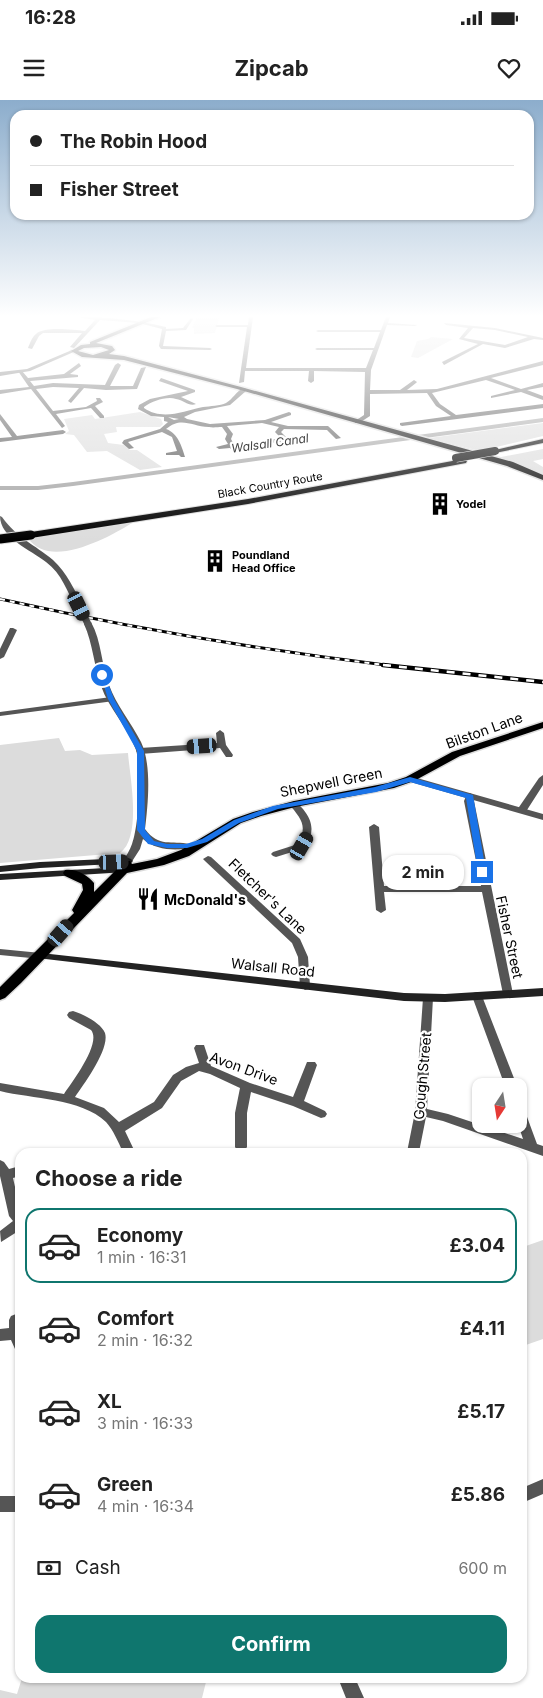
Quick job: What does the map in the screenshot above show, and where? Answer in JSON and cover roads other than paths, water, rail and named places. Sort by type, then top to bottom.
[{"type":"highway","name":"Black Country Route","points":[[0,539],[30,533],[188,511],[543,443]]},
{"type":"highway","name":"Black Country Route","points":[[0,534],[30,533]]},
{"type":"main road","points":[[250,392],[510,464],[543,478]]},
{"type":"main road","name":"Bilston Lane","points":[[410,779],[456,754],[543,725]]},
{"type":"main road","name":"Shepwell Green","points":[[126,866],[174,858],[197,847],[237,822],[270,810],[376,789],[410,779]]},
{"type":"main road","name":"Shepwell Green","points":[[126,866],[204,841]]},
{"type":"main road","points":[[0,869],[40,865],[126,866]]},
{"type":"main road","points":[[0,877],[69,873],[126,866]]},
{"type":"main road","points":[[0,995],[41,956],[73,919],[126,866]]},
{"type":"main road","points":[[69,873],[80,877],[88,883],[87,894],[73,919]]},
{"type":"main road","name":"Walsall Road","points":[[41,956],[428,998],[543,992]]},
{"type":"street","points":[[0,440],[63,429],[35,392]]},
{"type":"street","points":[[72,401],[79,392]]},
{"type":"street","points":[[192,392],[177,397],[149,401],[141,406],[141,409],[169,420],[182,418],[193,411],[228,404],[235,394],[240,392]]},
{"type":"street","points":[[357,422],[367,416],[367,392],[430,392],[438,406],[454,416]]},
{"type":"street","points":[[493,397],[514,392]]},
{"type":"street","points":[[525,392],[543,398]]},
{"type":"street","points":[[177,397],[193,404]]},
{"type":"street","points":[[52,413],[93,407],[99,401],[107,402]]},
{"type":"street","points":[[402,424],[543,406]]},
{"type":"street","points":[[93,407],[102,417]]},
{"type":"street","points":[[182,418],[210,426],[224,426],[267,421],[292,415],[278,411]]},
{"type":"street","points":[[0,416],[16,438]]},
{"type":"street","points":[[162,430],[169,420]]},
{"type":"street","points":[[267,421],[282,427],[328,428],[335,426]]},
{"type":"street","points":[[219,447],[232,448],[232,444],[228,439],[230,434],[224,426]]},
{"type":"street","points":[[269,441],[283,441],[283,437],[278,430],[282,427]]},
{"type":"street","points":[[328,428],[334,436]]},
{"type":"street","points":[[115,444],[162,430],[171,432],[176,438],[181,454],[168,454]]},
{"type":"street","points":[[125,442],[130,448]]},
{"type":"street","points":[[0,518],[8,531],[17,540],[58,568],[95,639],[99,664],[111,699],[140,751],[141,830],[137,845],[126,866]]},
{"type":"street","points":[[0,657],[13,630]]},
{"type":"street","points":[[0,714],[111,699]]},
{"type":"street","points":[[220,733],[222,745],[229,755]]},
{"type":"street","points":[[140,751],[222,745]]},
{"type":"street","points":[[522,810],[543,778]]},
{"type":"street","points":[[410,779],[543,817]]},
{"type":"street","name":"Fisher Street","points":[[470,796],[469,801],[508,994]]},
{"type":"street","points":[[276,854],[302,846],[309,834],[306,820],[294,804]]},
{"type":"street","points":[[374,827],[380,910]]},
{"type":"street","points":[[141,830],[147,839],[157,845],[187,846]]},
{"type":"street","name":"Fletcher's Lane","points":[[208,859],[296,941],[302,949],[304,956],[305,986]]},
{"type":"street","points":[[379,889],[486,889]]},
{"type":"street","name":"Walsall Road","points":[[0,952],[41,956]]},
{"type":"street","points":[[477,996],[508,1078]]},
{"type":"street","name":"Gough Street","points":[[414,1148],[421,1112],[428,998]]},
{"type":"street","points":[[67,1100],[98,1051],[100,1038],[96,1029],[73,1015]]},
{"type":"street","points":[[200,1048],[206,1067]]},
{"type":"street","points":[[297,1103],[311,1065]]},
{"type":"street","name":"Avon Drive","points":[[118,1129],[158,1105],[177,1078],[190,1070],[206,1067],[246,1086],[297,1103],[321,1114]]},
{"type":"street","points":[[241,1147],[241,1113],[246,1086]]},
{"type":"street","points":[[0,1087],[67,1100],[98,1110],[109,1118],[118,1129],[127,1148]]},
{"type":"street","points":[[421,1112],[444,1117],[538,1149]]},
{"type":"street","points":[[528,1128],[538,1149]]},
{"type":"street","points":[[3,1170],[15,1216]]},
{"type":"street","points":[[1,1237],[15,1225]]},
{"type":"street","points":[[0,1335],[15,1333]]},
{"type":"street","points":[[527,1494],[543,1486]]},
{"type":"street","points":[[0,1504],[15,1504]]},
{"type":"street","points":[[349,1683],[355,1698]]},
{"type":"waterway","name":"Walsall Canal","points":[[0,488],[38,488],[73,484],[543,420]]},
{"type":"railway","points":[[0,599],[196,637],[294,653],[393,666]]},
{"type":"railway","points":[[383,665],[543,682]]},
{"type":"place","name":"Yodel","points":[[440,504]]},
{"type":"place","name":"Poundland Head Office","points":[[215,561]]},
{"type":"place","name":"McDonald's","points":[[148,899]]}]
